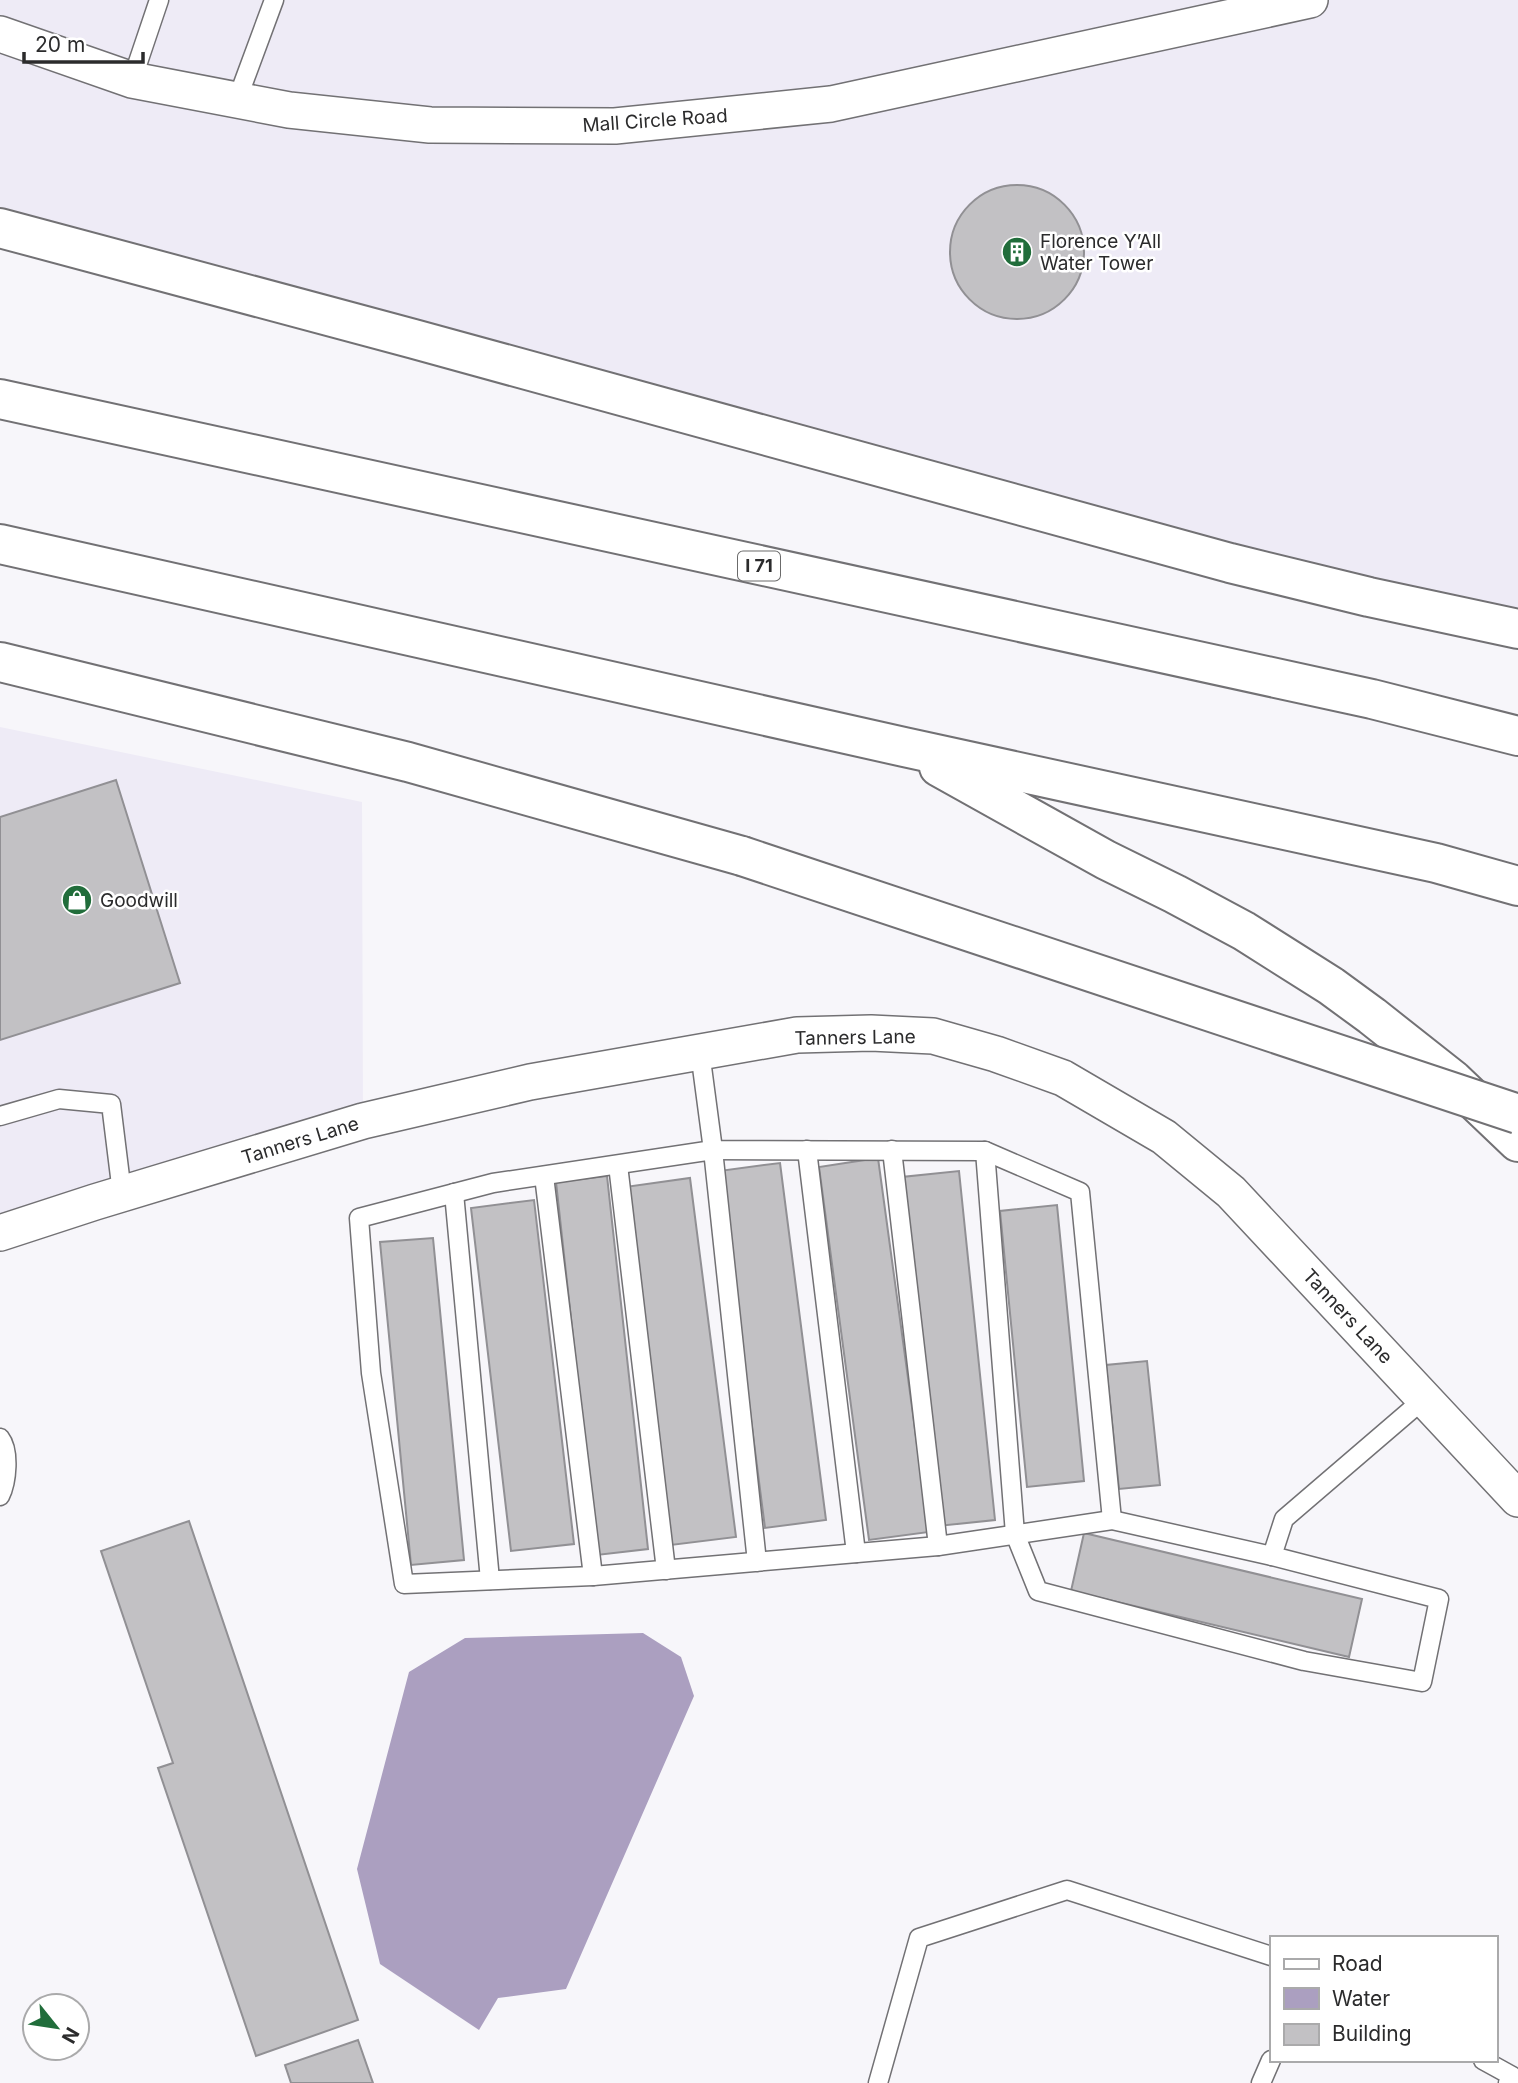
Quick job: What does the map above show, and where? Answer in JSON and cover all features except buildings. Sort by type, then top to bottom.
[{"type":"highway","points":[[0,229],[441,346],[1230,563],[1518,629]]},
{"type":"highway","name":"I 71","points":[[0,399],[1372,699],[1518,736]]},
{"type":"highway","points":[[0,544],[904,747],[1436,863],[1518,886]]},
{"type":"highway","points":[[0,662],[408,762],[742,856],[1518,1114]]},
{"type":"highway","points":[[904,747],[1106,860],[1244,931],[1331,986],[1453,1080],[1518,1142]]},
{"type":"street","name":"Mall Circle Road","points":[[0,34],[132,80],[289,110],[430,125],[615,126],[831,104],[1310,0]]},
{"type":"street","name":"Tanners Lane","points":[[0,1233],[363,1121],[530,1082],[797,1035],[871,1033],[933,1036],[1063,1078],[1164,1137],[1231,1192],[1518,1499]]},
{"type":"lane","points":[[132,80],[159,0]]},
{"type":"lane","points":[[237,100],[274,0]]},
{"type":"lane","points":[[700,1052],[757,1562]]},
{"type":"lane","points":[[0,1116],[59,1099],[111,1104],[122,1194]]},
{"type":"lane","points":[[985,1151],[1015,1534],[1038,1591],[1304,1661],[1422,1682],[1439,1599],[1272,1556],[1112,1520],[1015,1534],[938,1546],[593,1576],[404,1584],[370,1373],[359,1217],[493,1183],[713,1150],[985,1151],[1080,1192],[1112,1520]]},
{"type":"lane","points":[[807,1150],[856,1553]]},
{"type":"lane","points":[[892,1150],[938,1546]]},
{"type":"lane","points":[[618,1165],[666,1570]]},
{"type":"lane","points":[[544,1176],[593,1576]]},
{"type":"lane","points":[[454,1193],[490,1580]]},
{"type":"lane","points":[[1272,1556],[1284,1518],[1425,1398]]},
{"type":"lane","points":[[0,1438],[4,1444],[7,1484],[0,1496]]},
{"type":"lane","points":[[878,2083],[919,1938],[1067,1890],[1270,1956]]},
{"type":"lane","points":[[1261,2083],[1271,2062]]},
{"type":"lane","points":[[1486,2062],[1510,2079]]},
{"type":"shaded area","points":[[0,0],[1518,0],[1518,629],[0,228]]},
{"type":"shaded area","points":[[0,727],[362,802],[363,1121],[0,1233]]},
{"type":"water","points":[[643,1633],[681,1657],[694,1696],[566,1989],[498,1998],[479,2030],[380,1964],[357,1869],[409,1672],[465,1638]]},
{"type":"place","name":"Florence Y’All Water Tower","points":[[1017,252]]},
{"type":"place","name":"Goodwill","points":[[77,900]]}]
